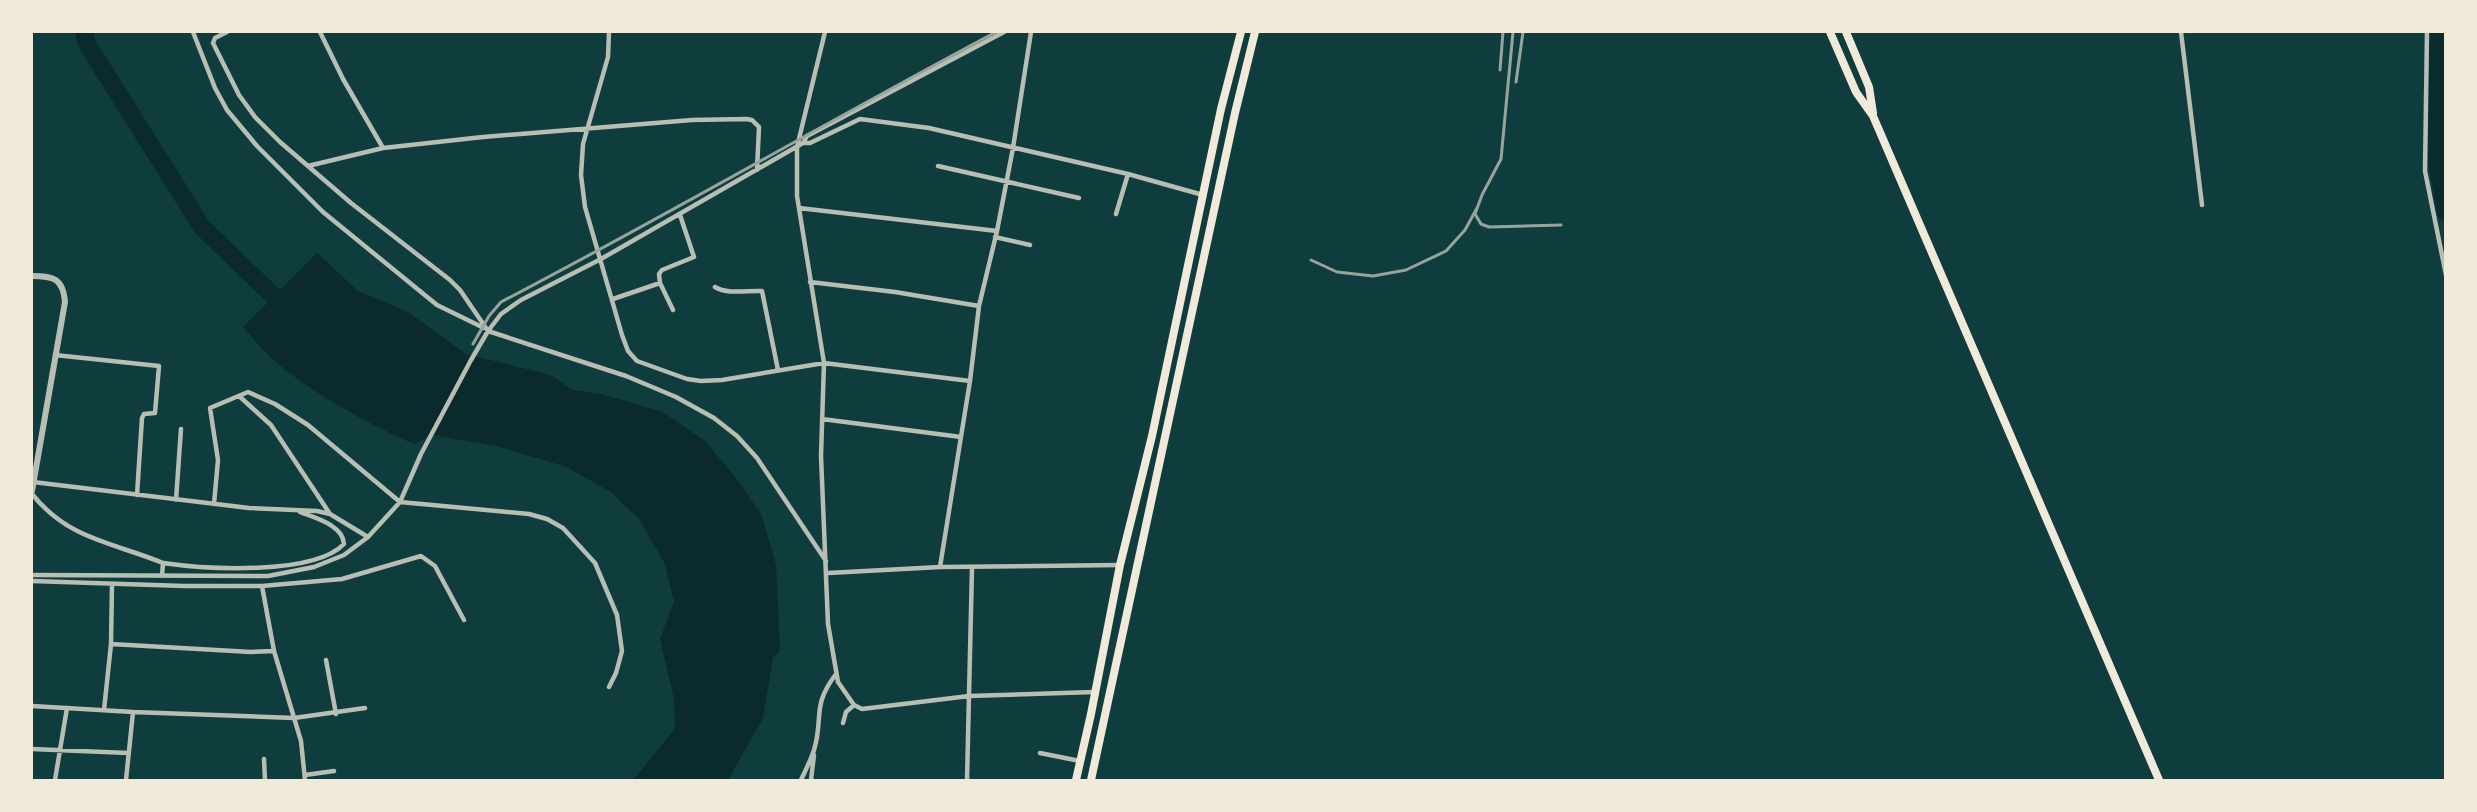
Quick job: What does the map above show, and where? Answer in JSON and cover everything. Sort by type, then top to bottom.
[{"type":"highway","points":[[1076,780],[1120,565],[1152,436],[1221,109],[1241,32]]},
{"type":"highway","points":[[1091,780],[1235,113],[1255,32]]},
{"type":"highway","points":[[1830,32],[1856,92],[1873,116],[2159,780]]},
{"type":"highway","points":[[1846,32],[1869,87],[1873,116]]},
{"type":"highway","points":[[1152,436],[1164,439]]},
{"type":"street","points":[[193,32],[215,88],[227,110],[257,146],[323,212],[437,305],[486,329],[626,376],[676,397],[714,418],[737,436],[757,458],[827,562]]},
{"type":"street","points":[[227,32],[215,38],[213,43],[239,95],[255,117],[360,210],[450,280],[460,290],[486,329]]},
{"type":"street","points":[[320,32],[343,79],[383,148]]},
{"type":"street","points":[[609,32],[608,57],[583,144],[581,175],[585,207],[628,351],[637,362],[687,379],[701,381],[722,381],[824,363],[970,381]]},
{"type":"street","points":[[825,32],[797,147],[799,208],[824,363],[821,466],[828,573],[828,624],[836,674],[842,690],[854,705],[862,709],[969,696],[1095,692]]},
{"type":"street","points":[[32,575],[264,576],[294,572],[344,555],[368,537],[400,502],[421,454],[486,329],[510,307],[680,215],[797,147],[807,136],[1004,32]]},
{"type":"street","points":[[940,567],[970,381],[979,306],[1007,181],[1031,32]]},
{"type":"street","points":[[2181,32],[2202,205]]},
{"type":"street","points":[[2427,32],[2425,171],[2445,275]]},
{"type":"street","points":[[859,108],[860,119]]},
{"type":"street","points":[[803,143],[810,143],[860,119],[929,128],[1128,174],[1204,195]]},
{"type":"street","points":[[308,166],[383,148],[692,120],[752,120],[759,127],[757,170]]},
{"type":"street","points":[[834,122],[836,130]]},
{"type":"street","points":[[938,166],[1079,198]]},
{"type":"street","points":[[1116,214],[1128,174]]},
{"type":"street","points":[[799,208],[996,234],[1030,245]]},
{"type":"street","points":[[673,310],[660,283],[659,274],[662,270],[694,257],[680,215]]},
{"type":"street","points":[[32,276],[52,277],[63,290],[65,302],[33,482],[32,493],[44,509],[79,532],[101,543],[163,563],[263,569],[315,559],[344,544],[342,536],[322,520],[296,511]]},
{"type":"street","points":[[810,282],[895,292],[979,306]]},
{"type":"street","points":[[613,300],[660,283]]},
{"type":"street","points":[[715,287],[720,290],[762,291],[778,370]]},
{"type":"street","points":[[56,355],[159,366],[155,413],[144,414],[142,418],[137,495]]},
{"type":"street","points":[[214,504],[218,460],[210,409],[248,392],[275,404],[300,420],[400,502],[529,514],[547,519],[563,528],[595,563],[617,615],[622,651],[616,673],[609,687]]},
{"type":"street","points":[[239,396],[271,425],[330,514],[368,537]]},
{"type":"street","points":[[822,419],[961,437]]},
{"type":"street","points":[[176,500],[181,429]]},
{"type":"street","points":[[33,482],[176,500],[330,514]]},
{"type":"street","points":[[32,581],[262,586],[342,579],[421,556],[435,566],[464,620]]},
{"type":"street","points":[[162,576],[163,563]]},
{"type":"street","points":[[828,573],[940,567],[1120,565]]},
{"type":"street","points":[[967,780],[972,567]]},
{"type":"street","points":[[104,710],[111,644],[113,575]]},
{"type":"street","points":[[262,586],[274,651],[301,741],[305,778],[334,771]]},
{"type":"street","points":[[111,644],[274,651]]},
{"type":"street","points":[[326,660],[336,714]]},
{"type":"street","points":[[811,780],[819,704],[825,688],[836,674]]},
{"type":"street","points":[[843,723],[846,712],[854,705]]},
{"type":"street","points":[[32,706],[294,718],[336,714],[365,708]]},
{"type":"street","points":[[55,780],[67,708]]},
{"type":"street","points":[[126,780],[133,712]]},
{"type":"street","points":[[32,749],[129,753]]},
{"type":"street","points":[[801,780],[814,749]]},
{"type":"street","points":[[1040,753],[1080,761]]},
{"type":"street","points":[[264,759],[265,780]]},
{"type":"water","points":[[317,253],[358,291],[408,312],[466,354],[551,375],[573,390],[601,394],[663,412],[705,441],[737,479],[762,516],[776,565],[780,651],[773,657],[763,718],[728,780],[633,780],[675,729],[674,699],[660,639],[674,602],[665,564],[640,520],[612,493],[567,467],[496,446],[432,435],[414,444],[398,437],[362,419],[292,375],[278,364],[243,327]]},
{"type":"waterway","points":[[84,32],[87,44],[202,227],[290,312]]},
{"type":"waterway","points":[[2438,32],[2437,162],[2446,212]]},
{"type":"railway","points":[[473,344],[489,316],[501,302],[996,32]]},
{"type":"railway","points":[[1500,70],[1503,32]]},
{"type":"railway","points":[[1513,32],[1501,159],[1475,214],[1481,224],[1489,227],[1561,225]]},
{"type":"railway","points":[[1516,82],[1523,32]]},
{"type":"railway","points":[[1311,260],[1337,272],[1373,276],[1406,270],[1446,251],[1465,230],[1477,208]]}]
